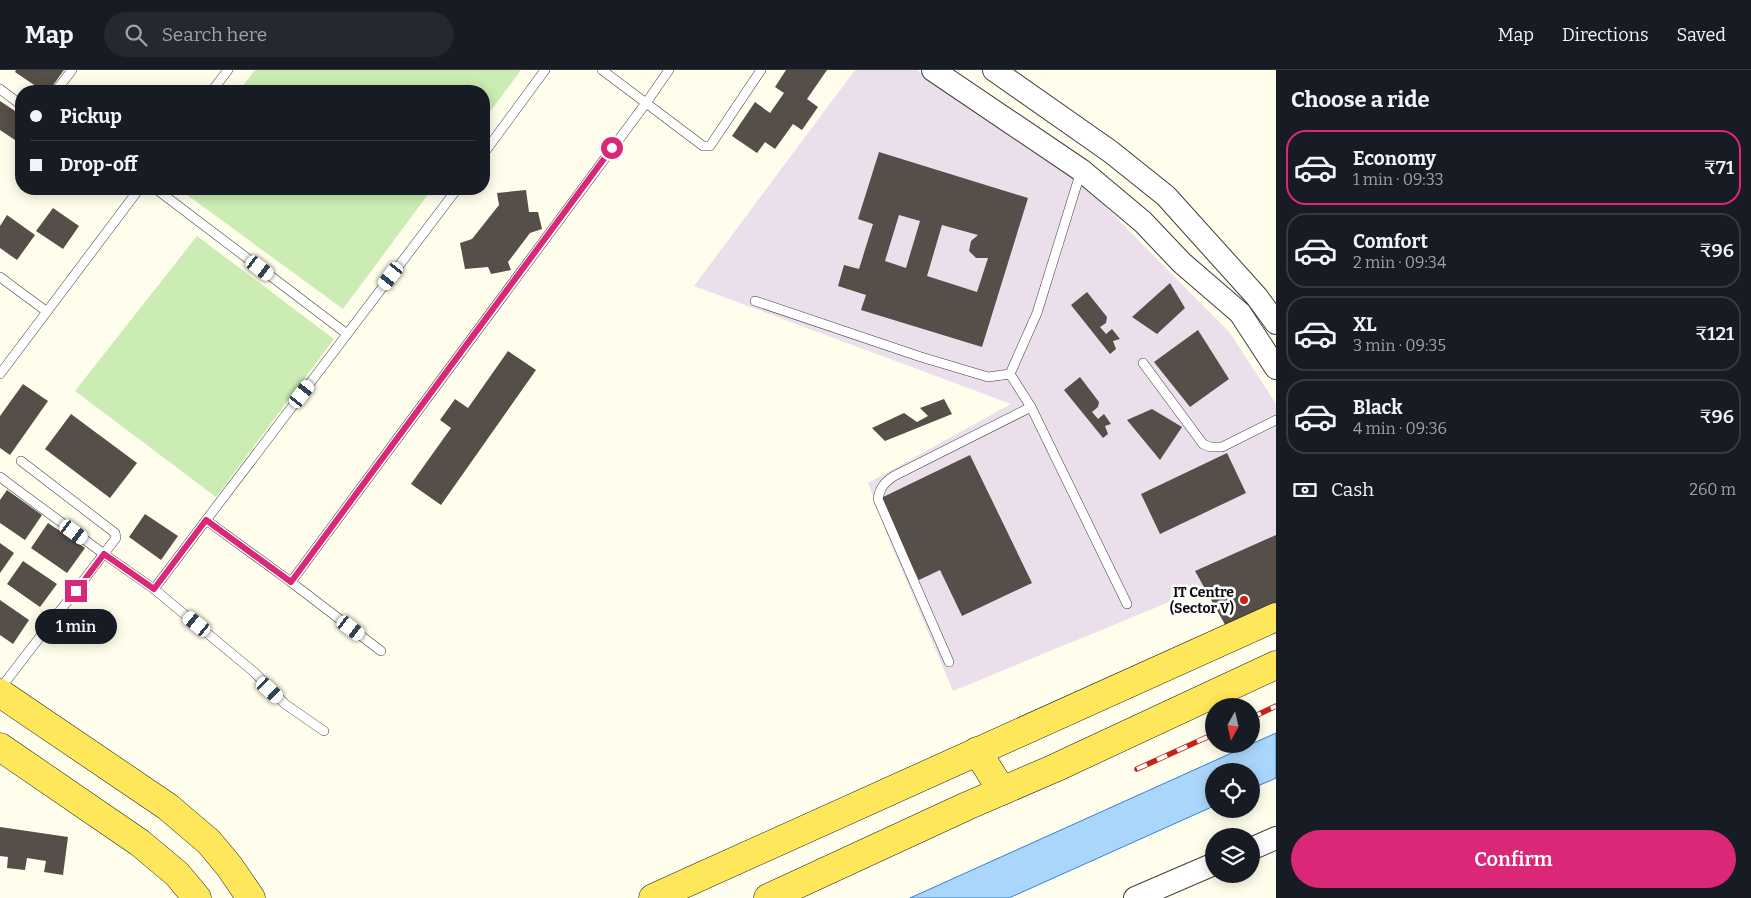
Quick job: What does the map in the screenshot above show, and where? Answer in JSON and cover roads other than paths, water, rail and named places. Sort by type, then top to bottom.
[{"type":"main road","points":[[653,898],[1276,617]]},
{"type":"main road","points":[[768,898],[1276,665]]},
{"type":"main road","points":[[0,693],[168,807],[209,842],[230,866],[251,898]]},
{"type":"main road","points":[[0,747],[140,843],[177,874],[197,898]]},
{"type":"main road","points":[[978,751],[1002,791]]},
{"type":"street","points":[[933,70],[1081,170],[1143,222],[1182,263],[1240,313],[1276,368]]},
{"type":"street","points":[[994,70],[1111,152],[1166,196],[1257,297],[1276,322]]},
{"type":"street","points":[[999,114],[1018,86]]},
{"type":"street","points":[[1260,844],[1276,838]]},
{"type":"street","points":[[1135,898],[1205,868]]},
{"type":"lane","points":[[61,85],[72,70]]},
{"type":"lane","points":[[217,85],[228,70]]},
{"type":"lane","points":[[490,145],[545,70]]},
{"type":"lane","points":[[602,70],[703,146],[710,146],[761,70]]},
{"type":"lane","points":[[291,582],[669,70]]},
{"type":"lane","points":[[0,89],[15,100]]},
{"type":"lane","points":[[1010,374],[1037,313],[1081,170]]},
{"type":"lane","points":[[0,374],[133,195]]},
{"type":"lane","points":[[164,195],[347,334]]},
{"type":"lane","points":[[154,589],[452,195]]},
{"type":"lane","points":[[0,277],[46,310]]},
{"type":"lane","points":[[755,301],[921,357],[988,377],[1010,374]]},
{"type":"lane","points":[[1143,363],[1204,444],[1210,447],[1222,447],[1276,420]]},
{"type":"lane","points":[[1010,374],[1031,407],[1127,604]]},
{"type":"lane","points":[[949,662],[878,499],[880,490],[885,482],[894,476],[1031,407]]},
{"type":"lane","points":[[0,689],[116,538],[114,533],[21,461]]},
{"type":"lane","points":[[0,477],[154,589],[254,672],[286,704],[324,731]]},
{"type":"lane","points":[[206,520],[381,650]]},
{"type":"water","points":[[1276,733],[1276,778],[1260,785],[1260,763],[1209,763],[1232,753],[1260,753],[1260,740]]},
{"type":"water","points":[[1205,765],[1205,810],[1009,898],[910,898]]},
{"type":"railway","points":[[1260,714],[1276,706]]},
{"type":"railway","points":[[1137,769],[1205,738]]},
{"type":"place","name":"IT Centre (Sector V)","points":[[1244,600]]}]
